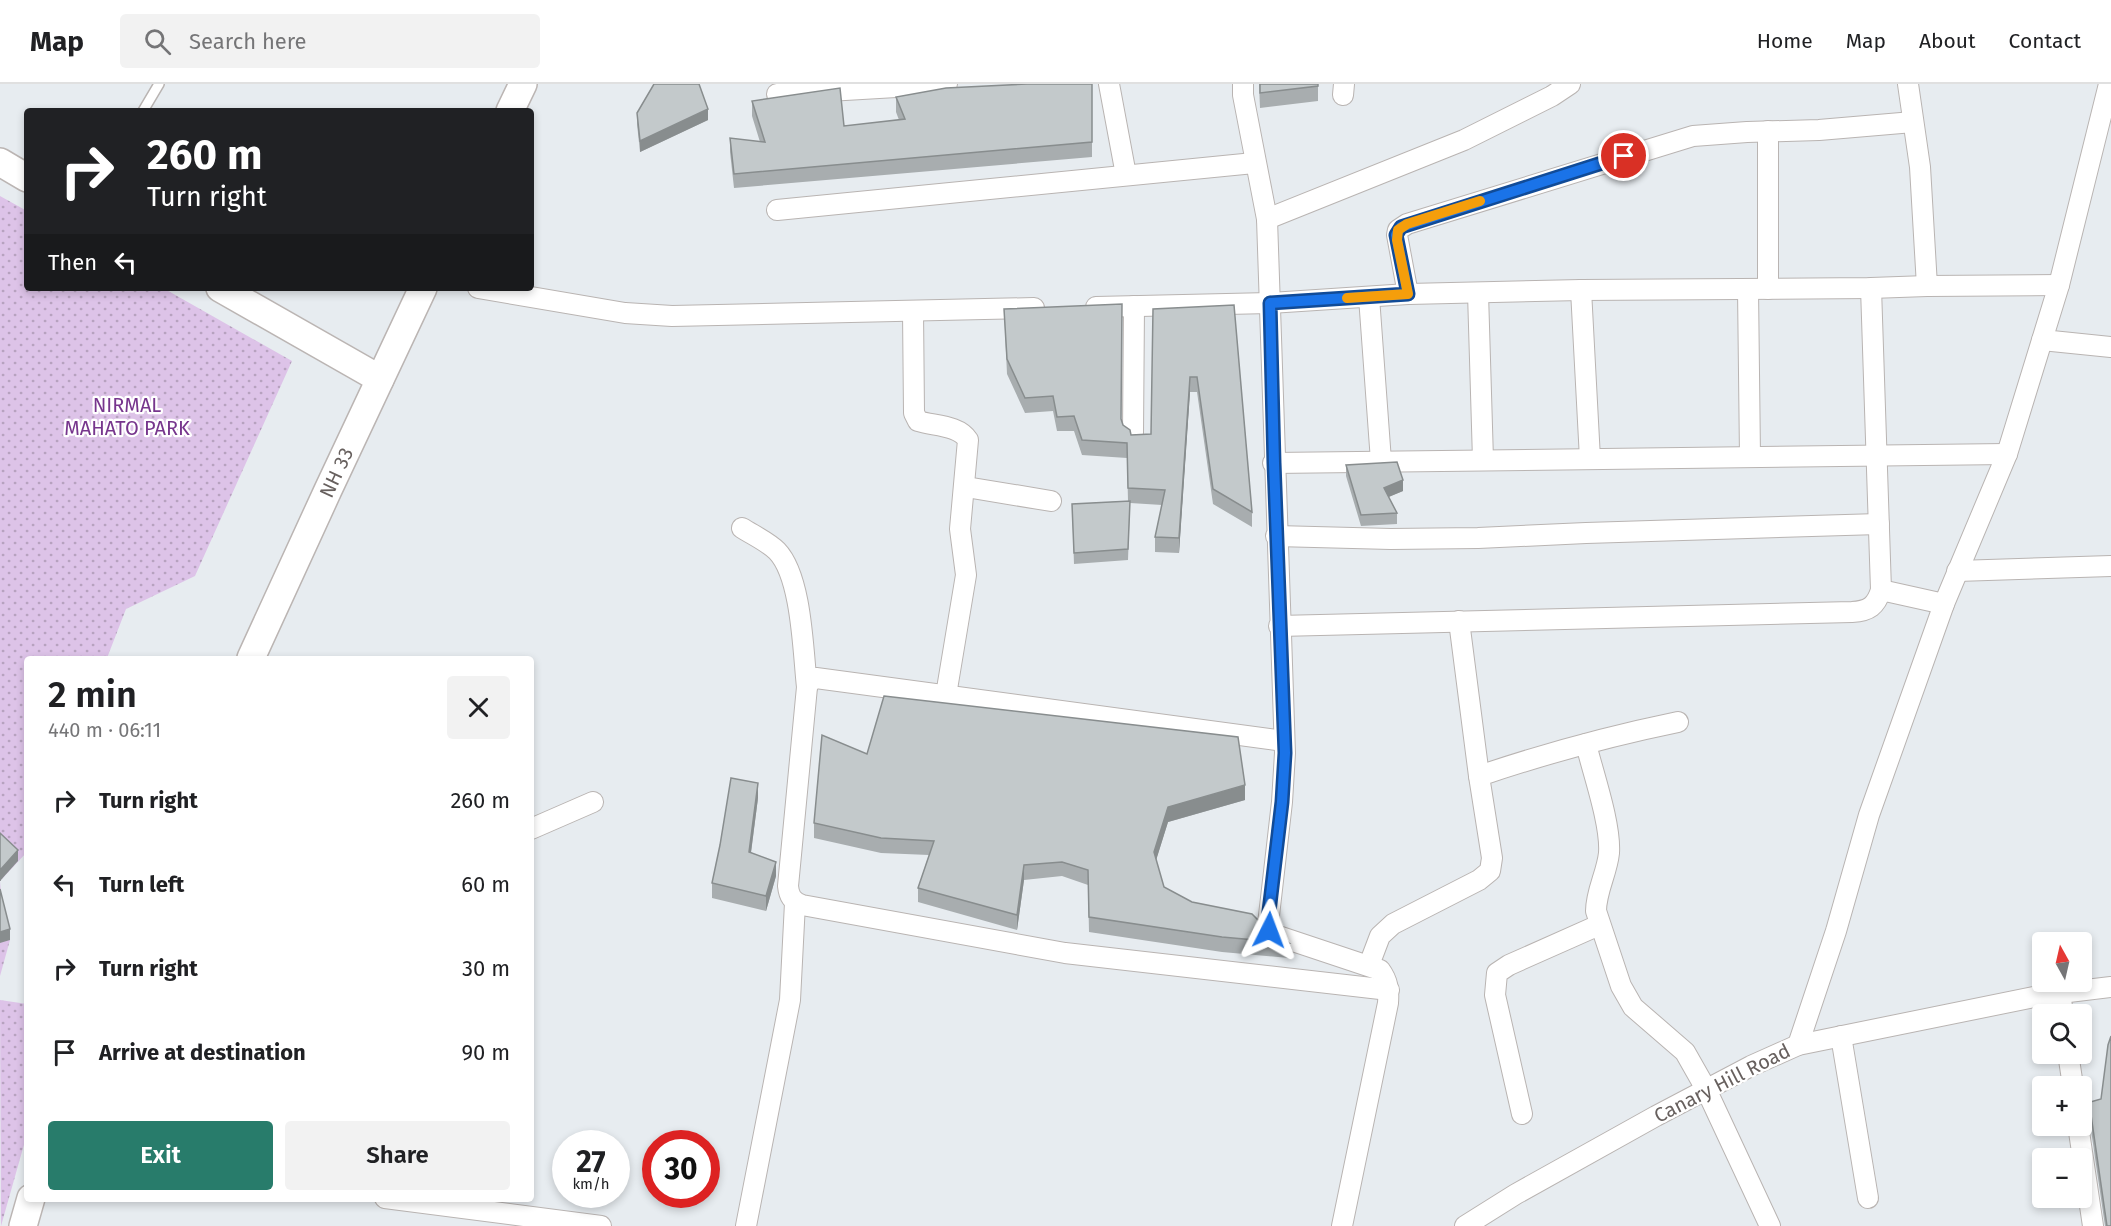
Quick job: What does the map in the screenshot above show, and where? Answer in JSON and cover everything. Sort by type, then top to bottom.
[{"type":"main road","points":[[511,108],[523,84]]},
{"type":"main road","points":[[0,162],[24,176]]},
{"type":"main road","points":[[225,291],[380,379]]},
{"type":"main road","name":"NH 33","points":[[252,656],[422,291]]},
{"type":"main road","points":[[23,1226],[31,1202]]},
{"type":"street","points":[[777,94],[947,84]]},
{"type":"street","points":[[1109,84],[1126,175]]},
{"type":"street","points":[[1243,84],[1242,95],[1266,219],[1284,741],[1282,802],[1268,920],[1269,930],[1275,935],[1380,970],[1387,979],[1389,990],[1342,1226]]},
{"type":"street","points":[[1266,219],[1464,140],[1552,96],[1570,84]]},
{"type":"street","points":[[1908,84],[1920,167],[1927,286]]},
{"type":"street","points":[[1798,1045],[1836,931],[1869,814],[1944,604],[2007,454],[2103,141],[2109,84]]},
{"type":"street","points":[[1408,294],[1396,235],[1398,230],[1407,224],[1693,136],[1819,130],[1913,122]]},
{"type":"street","points":[[1768,131],[1768,289]]},
{"type":"street","points":[[777,210],[1254,163]]},
{"type":"street","points":[[1076,307],[1270,303],[1408,294],[1581,290],[2059,285]]},
{"type":"street","points":[[1279,626],[1863,612],[1872,608],[1881,590],[1871,288]]},
{"type":"street","points":[[1748,289],[1750,457]]},
{"type":"street","points":[[1581,290],[1590,459]]},
{"type":"street","points":[[495,291],[625,314],[672,316],[1053,308]]},
{"type":"street","points":[[1478,293],[1483,460]]},
{"type":"street","points":[[1369,297],[1381,461]]},
{"type":"street","points":[[1133,433],[1134,306]]},
{"type":"street","points":[[913,311],[914,413],[918,421],[957,430],[964,434],[969,448],[960,529],[966,575],[946,695]]},
{"type":"street","points":[[2042,340],[2111,347]]},
{"type":"street","points":[[1274,463],[2007,454]]},
{"type":"street","points":[[966,487],[1051,501]]},
{"type":"street","points":[[1276,536],[1391,539],[1478,538],[1586,532],[1879,524]]},
{"type":"street","points":[[742,528],[777,551],[790,573],[797,597],[807,687],[788,886],[789,894],[795,903],[790,1000],[746,1226]]},
{"type":"street","points":[[1957,571],[2111,566]]},
{"type":"street","points":[[1881,590],[1944,604]]},
{"type":"street","points":[[1369,965],[1380,936],[1393,924],[1479,880],[1490,871],[1492,858],[1459,621]]},
{"type":"street","points":[[807,687],[812,680],[820,677],[1284,741]]},
{"type":"street","points":[[1479,776],[1629,732],[1678,722]]},
{"type":"street","points":[[1586,744],[1607,831],[1609,852],[1596,900],[1596,911],[1621,986],[1633,1007],[1685,1052],[1706,1089],[1770,1226]]},
{"type":"street","points":[[534,828],[593,802]]},
{"type":"street","points":[[795,903],[1065,952],[1389,990]]},
{"type":"street","points":[[1522,1114],[1496,994],[1497,973],[1509,965],[1599,925]]},
{"type":"street","name":"Canary Hill Road","points":[[2092,989],[2111,987]]},
{"type":"street","points":[[2060,992],[2062,1004]]},
{"type":"street","name":"Canary Hill Road","points":[[1465,1226],[1516,1194],[1706,1089],[1798,1045],[2060,992]]},
{"type":"street","points":[[1841,1036],[1868,1198]]},
{"type":"street","points":[[2080,1136],[2092,1226]]},
{"type":"street","points":[[416,1202],[600,1226]]},
{"type":"lane","points":[[145,108],[159,84]]},
{"type":"green space","name":"NIRMAL MAHATO PARK","points":[[0,196],[24,209],[24,291],[168,291],[292,361],[195,576],[126,609],[108,656],[24,656],[24,855],[0,881]]},
{"type":"green space","points":[[0,881],[2,906],[10,940],[0,976]]},
{"type":"green space","points":[[0,1000],[24,1004],[24,1145],[1,1226]]},
{"type":"building","points":[[654,84],[699,84],[708,109],[640,141],[637,113]]},
{"type":"building","points":[[1092,84],[1092,142],[734,174],[730,138],[765,142],[752,101],[840,88],[844,126],[905,119],[896,97],[946,88]]},
{"type":"building","points":[[1260,84],[1318,84],[1318,86],[1260,93]]},
{"type":"building","points":[[1122,304],[1121,419],[1123,425],[1130,430],[1131,435],[1151,434],[1153,309],[1234,305],[1252,512],[1213,489],[1197,377],[1190,377],[1179,538],[1155,537],[1165,490],[1128,488],[1127,443],[1082,440],[1074,416],[1057,417],[1053,396],[1025,398],[1007,359],[1004,309]]},
{"type":"building","points":[[1397,462],[1403,480],[1384,488],[1397,513],[1361,515],[1346,465]]},
{"type":"building","points":[[1130,501],[1128,549],[1074,553],[1072,504]]},
{"type":"building","points":[[884,696],[1238,737],[1245,785],[1168,807],[1154,852],[1164,887],[1192,902],[1252,914],[1267,929],[1277,933],[1289,943],[1222,937],[1089,917],[1088,870],[1062,862],[1024,865],[1017,915],[918,888],[934,841],[881,838],[814,823],[822,735],[867,754]]},
{"type":"building","points":[[731,778],[758,783],[749,852],[776,862],[766,896],[712,883]]},
{"type":"building","points":[[0,833],[18,850],[0,870]]},
{"type":"building","points":[[0,889],[10,929],[0,932]]},
{"type":"building","points":[[2111,1036],[2111,1226],[2107,1226],[2092,1122],[2092,1102],[2101,1099]]},
{"type":"slow traffic","points":[[1347,298],[1408,294],[1396,235],[1398,230],[1407,224],[1480,201]]},
{"type":"route","points":[[1269,930],[1268,920],[1282,802],[1285,753],[1270,303],[1408,294],[1396,235],[1401,227],[1624,156]]}]
